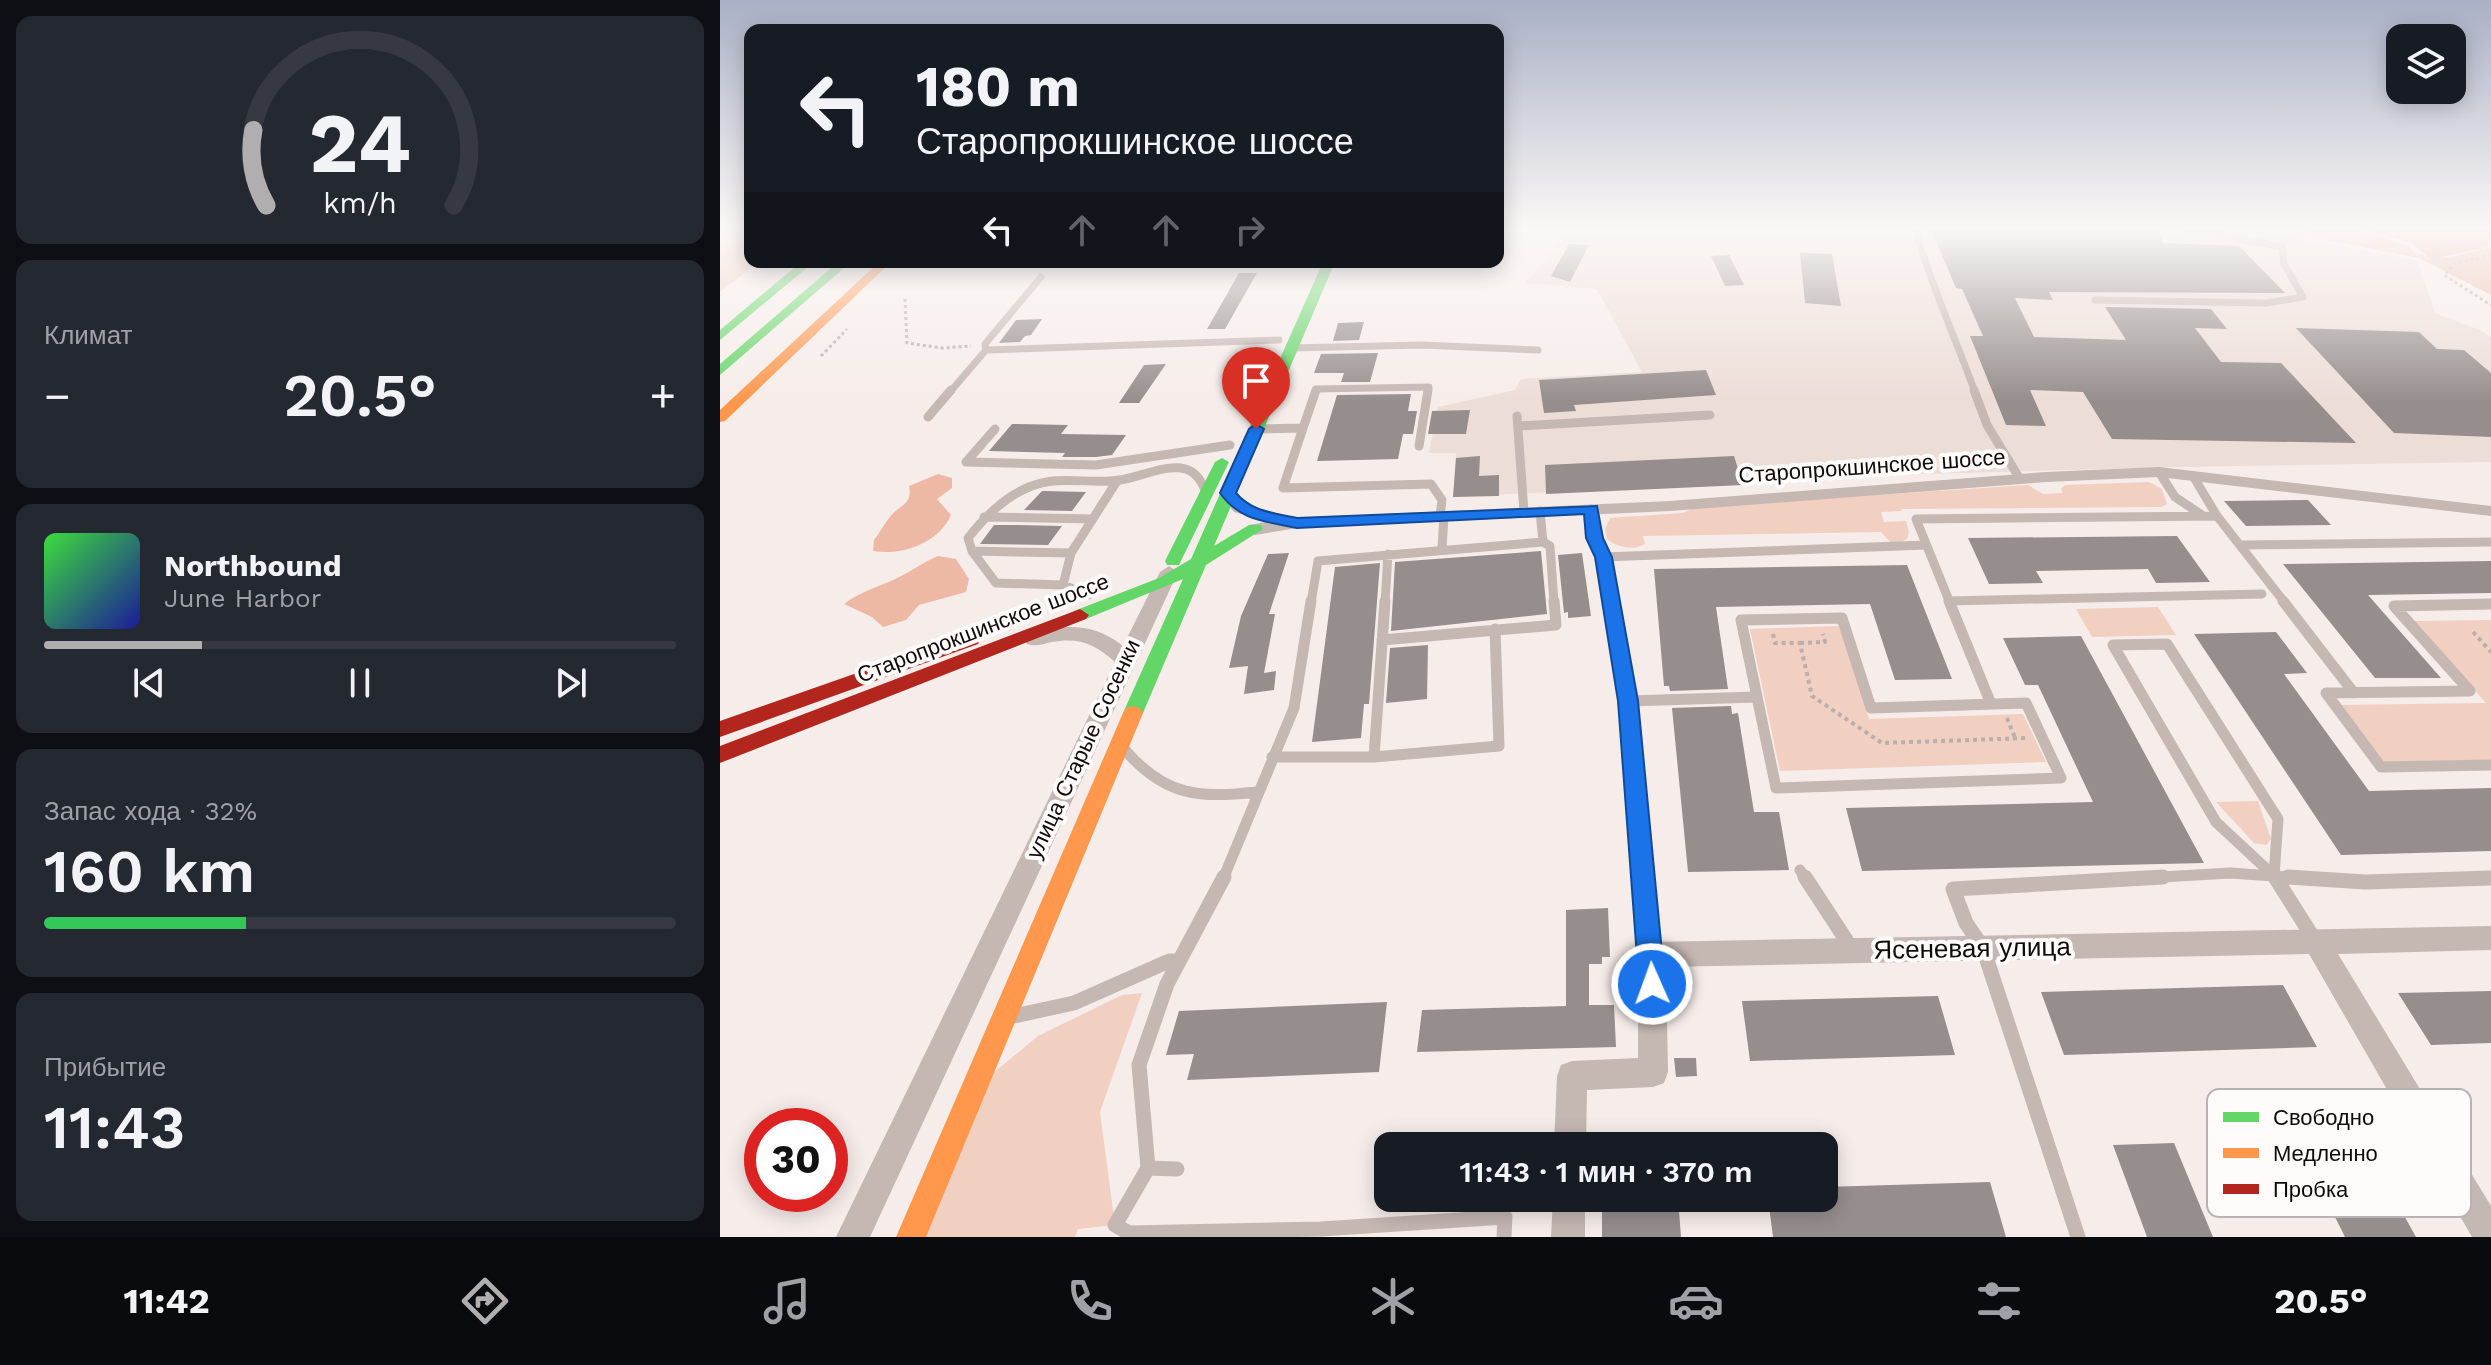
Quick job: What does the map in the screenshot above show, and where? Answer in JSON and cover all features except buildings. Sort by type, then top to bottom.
[{"type":"main road","points":[[720,336],[779,287]]},
{"type":"main road","points":[[720,369],[816,287]]},
{"type":"main road","points":[[720,418],[859,287]]},
{"type":"main road","name":"улица Старые Сосенки","points":[[911,1237],[1256,429],[1307,287]]},
{"type":"main road","name":"улица Старые Сосенки","points":[[1173,561],[1230,445],[1316,287]]},
{"type":"main road","name":"Старопрокшинское шоссе","points":[[720,729],[1089,595],[1173,561],[1202,554],[1255,529]]},
{"type":"main road","name":"Старопрокшинское шоссе","points":[[720,755],[1165,582],[1202,554]]},
{"type":"street","name":"Старопрокшинское шоссе","points":[[1255,529],[1297,523],[1591,509],[2159,472],[2491,511]]},
{"type":"street","points":[[1228,493],[1240,508],[1297,523]]},
{"type":"street","name":"улица Старые Сосенки","points":[[853,1237],[1173,561]]},
{"type":"street","points":[[940,671],[1023,641],[1081,632],[1104,639],[1125,659]]},
{"type":"street","name":"Ясеневая улица","points":[[1652,955],[2491,938]]},
{"type":"street","points":[[2316,941],[2404,1089]]},
{"type":"street","points":[[1570,1132],[1572,1076],[1653,1072],[1652,955]]},
{"type":"street","points":[[2471,1203],[2491,1237]]},
{"type":"street","points":[[1568,1237],[1569,1212]]},
{"type":"lane","points":[[928,417],[1033,287]]},
{"type":"lane","points":[[1934,287],[1987,425],[2020,479]]},
{"type":"lane","points":[[2095,300],[2266,303],[2303,297],[2297,287]]},
{"type":"lane","points":[[986,347],[1285,344],[1538,350]]},
{"type":"lane","points":[[1419,446],[1429,387],[1316,389],[1283,488],[1431,484],[1442,500],[1442,548]]},
{"type":"lane","points":[[1543,542],[1532,512],[1518,421],[1710,415]]},
{"type":"lane","points":[[1256,429],[1303,428]]},
{"type":"lane","points":[[995,429],[966,462],[1096,465],[1230,445]]},
{"type":"lane","points":[[1089,595],[1063,585],[996,583],[972,551],[968,538],[994,505],[1049,480],[1117,481],[1159,469],[1188,470],[1203,481],[1206,494]]},
{"type":"lane","points":[[2159,472],[2175,497],[2202,516]]},
{"type":"lane","points":[[2193,476],[2217,516],[2354,693]]},
{"type":"lane","points":[[1063,585],[1071,553],[1117,481]]},
{"type":"lane","points":[[1591,509],[1594,538],[1603,557],[1628,701],[1652,955]]},
{"type":"lane","points":[[1991,704],[1916,519],[2217,516]]},
{"type":"lane","points":[[984,517],[1093,519]]},
{"type":"lane","points":[[1382,640],[1556,625],[1550,546],[1543,542],[1442,548],[1318,561],[1294,708],[1224,877],[1167,984],[1139,1065],[1148,1168],[1115,1225],[1128,1235],[1321,1229],[1505,1217],[1504,1237]]},
{"type":"lane","points":[[2240,545],[2491,542]]},
{"type":"lane","points":[[1603,557],[1926,545]]},
{"type":"lane","points":[[972,551],[1071,553]]},
{"type":"lane","points":[[1374,757],[1388,554]]},
{"type":"lane","points":[[1949,601],[2262,594]]},
{"type":"lane","points":[[2491,604],[2394,606],[2470,691],[2326,693],[2381,767],[2491,765]]},
{"type":"lane","points":[[1842,618],[1871,708],[2026,703],[2061,778],[1776,788],[1757,697],[1741,620],[1842,618]]},
{"type":"lane","points":[[1272,757],[1374,757],[1499,746],[1495,629]]},
{"type":"lane","points":[[2274,876],[2278,819],[2167,644],[2113,645],[2216,822],[2274,876],[2316,941]]},
{"type":"lane","points":[[1628,701],[1757,697]]},
{"type":"lane","points":[[1120,743],[1137,766],[1179,794],[1223,796],[1258,792]]},
{"type":"lane","points":[[1800,870],[1853,951]]},
{"type":"lane","points":[[2078,1237],[1983,948],[1966,923],[1953,889],[2230,873],[2365,882],[2491,878]]},
{"type":"lane","points":[[1004,1018],[1074,1003],[1169,961],[1179,961]]},
{"type":"lane","points":[[1148,1168],[1177,1169]]},
{"type":"path","points":[[2462,287],[2491,305]]},
{"type":"path","points":[[905,299],[907,343],[942,348],[986,347]]},
{"type":"path","points":[[821,356],[847,329]]},
{"type":"path","points":[[2473,632],[2491,652]]},
{"type":"shaded area","points":[[1570,287],[2426,287],[2435,313],[2482,331],[2491,338],[2491,462],[1894,475],[1453,497],[1456,453],[1429,453],[1438,407],[1515,390],[1521,379],[1642,372],[1597,289]]},
{"type":"shaded area","points":[[2475,287],[2491,287],[2491,295]]},
{"type":"shaded area","points":[[938,474],[952,478],[952,488],[937,499],[951,515],[945,525],[929,540],[907,549],[873,551],[874,540],[885,523],[909,498],[909,486]]},
{"type":"shaded area","points":[[2149,482],[2162,489],[2167,504],[2161,507],[1901,509],[1881,512],[1884,522],[1906,521],[1907,539],[1899,543],[1890,542],[1881,532],[1643,536],[1645,544],[1631,548],[1611,542],[1605,529],[1610,518],[1683,513],[1695,507],[2028,485],[2043,494],[2063,493],[2061,489],[2065,485]]},
{"type":"shaded area","points":[[938,556],[956,559],[969,579],[966,592],[919,605],[906,620],[883,627],[872,617],[844,604],[857,596]]},
{"type":"shaded area","points":[[2158,607],[2176,635],[2092,637],[2076,609]]},
{"type":"shaded area","points":[[2491,620],[2491,760],[2380,762],[2338,705],[2486,703],[2413,621]]},
{"type":"shaded area","points":[[1840,626],[1869,719],[2023,714],[2046,762],[1780,771],[1750,629]]},
{"type":"shaded area","points":[[2258,801],[2271,839],[2266,845],[2254,843],[2216,802]]},
{"type":"shaded area","points":[[1142,993],[1100,1112],[1115,1225],[1078,1229],[1075,1237],[924,1237],[992,1074],[1038,1036],[1122,995]]},
{"type":"traffic: fast","points":[[720,336],[779,287]]},
{"type":"traffic: fast","points":[[720,371],[817,287]]},
{"type":"traffic: fast","points":[[1133,713],[1318,287]]},
{"type":"traffic: fast","points":[[1173,561],[1222,462]]},
{"type":"traffic: fast","points":[[1080,615],[1165,582],[1255,529]]},
{"type":"traffic: slow","points":[[720,418],[859,287]]},
{"type":"traffic: slow","points":[[911,1237],[1133,713]]},
{"type":"traffic: jam","points":[[720,755],[1080,615]]},
{"type":"traffic: jam","points":[[720,729],[971,639]]},
{"type":"route","points":[[1256,429],[1228,493],[1240,508],[1258,515],[1297,523],[1591,509],[1594,538],[1603,557],[1628,701],[1652,955],[1652,984]]}]
